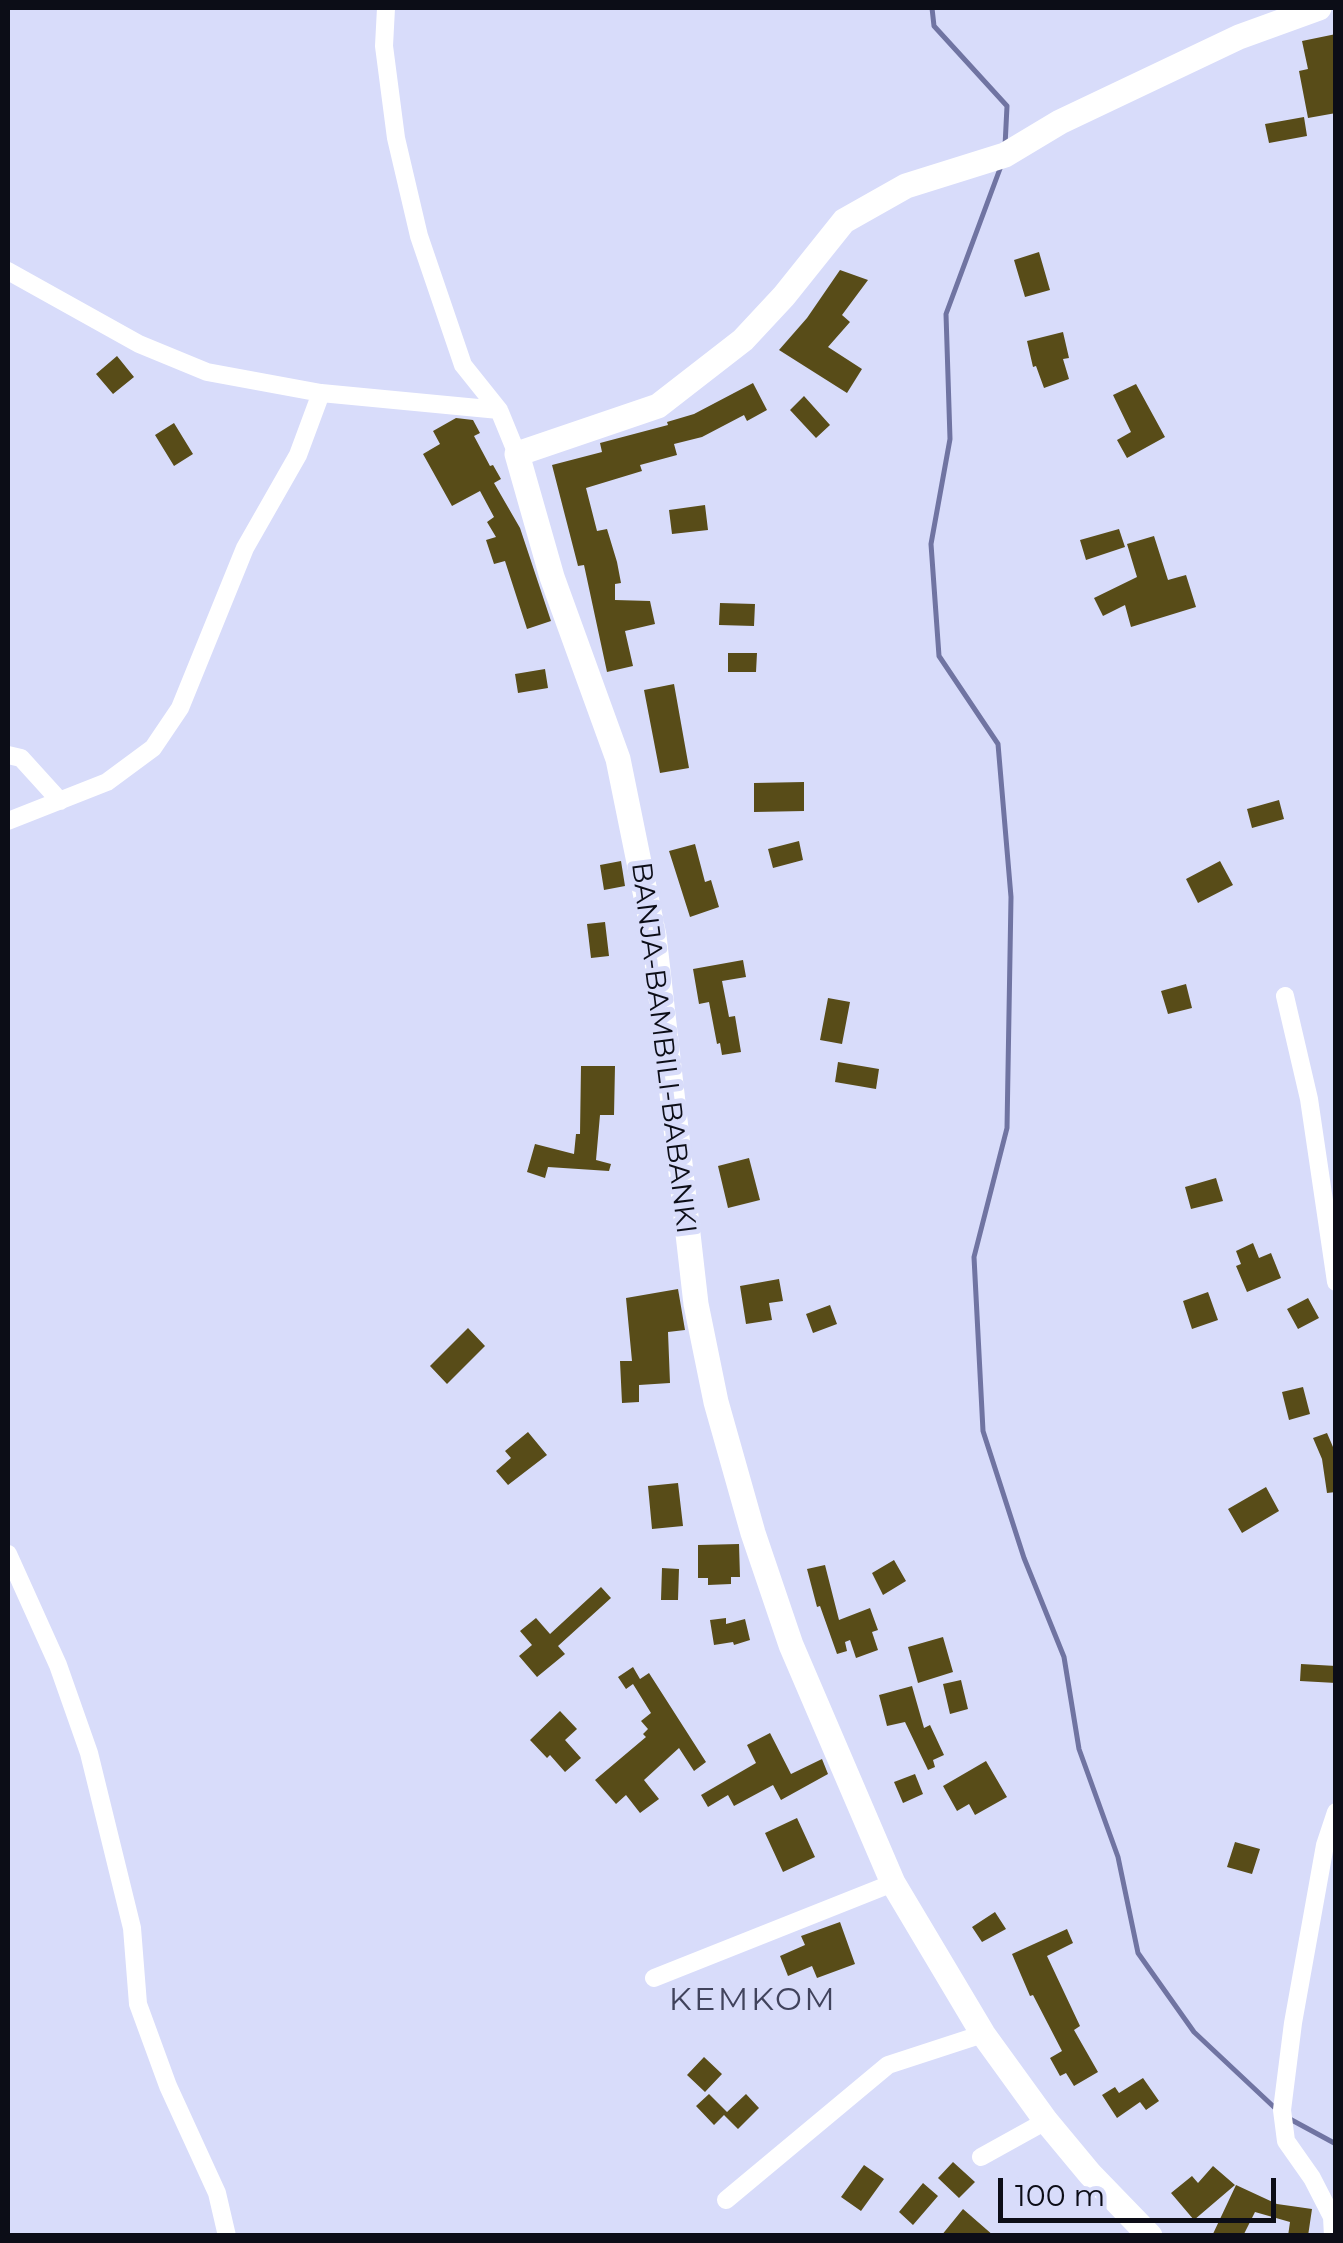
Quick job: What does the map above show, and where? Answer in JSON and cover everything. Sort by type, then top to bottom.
[{"type":"street","points":[[384,8],[384,46],[396,138],[419,236],[463,366],[499,410],[518,454],[658,406],[743,340],[844,221],[906,186],[1004,155],[1060,122],[1240,37],[1319,8]]},
{"type":"street","points":[[8,270],[139,344],[206,372],[321,393],[499,410]]},
{"type":"street","points":[[8,821],[107,782],[154,748],[180,708],[245,548],[298,455],[321,393]]},
{"type":"street","name":"BANJA-BAMBILI-BABANKI","points":[[518,454],[552,577],[618,759],[654,936],[696,1304],[716,1402],[753,1533],[791,1645],[893,1883],[983,2034],[1046,2121],[1150,2236]]},
{"type":"street","points":[[8,755],[21,758],[60,801]]},
{"type":"street","points":[[1284,996],[1309,1099],[1336,1282]]},
{"type":"street","points":[[8,1554],[58,1665],[89,1753],[132,1928],[138,2004],[168,2086],[217,2194],[227,2236]]},
{"type":"street","points":[[1333,2236],[1332,2217],[1312,2178],[1286,2141],[1282,2110],[1325,1845],[1336,1812]]},
{"type":"street","points":[[654,1978],[893,1883]]},
{"type":"street","points":[[726,2200],[888,2065],[983,2034]]},
{"type":"street","points":[[982,2158],[1046,2121]]},
{"type":"building","points":[[1336,34],[1336,113],[1308,118],[1299,71],[1308,69],[1302,41]]},
{"type":"building","points":[[1304,117],[1307,136],[1269,143],[1265,124]]},
{"type":"building","points":[[1039,252],[1050,290],[1025,297],[1014,260]]},
{"type":"building","points":[[840,270],[868,280],[842,315],[850,322],[828,347],[862,369],[847,393],[779,350]]},
{"type":"building","points":[[1063,332],[1069,358],[1063,359],[1069,379],[1044,388],[1036,366],[1033,367],[1027,341]]},
{"type":"building","points":[[117,356],[134,377],[113,394],[96,374]]},
{"type":"building","points":[[753,383],[767,410],[747,421],[744,415],[702,437],[674,444],[677,455],[640,465],[642,471],[586,488],[597,531],[607,529],[617,562],[621,583],[615,584],[615,600],[650,601],[655,624],[625,631],[633,666],[607,672],[584,565],[578,566],[552,465],[602,452],[600,443],[668,425],[667,422],[694,414]]},
{"type":"building","points":[[1136,384],[1165,437],[1127,458],[1117,440],[1131,432],[1113,395]]},
{"type":"building","points":[[804,396],[830,425],[816,438],[790,410]]},
{"type":"building","points":[[456,418],[473,420],[480,433],[474,436],[501,479],[494,483],[520,528],[551,621],[527,629],[505,561],[494,564],[486,540],[496,537],[487,522],[494,517],[480,491],[452,506],[423,454],[440,444],[433,431]]},
{"type":"building","points":[[174,423],[193,454],[174,466],[155,435]]},
{"type":"building","points":[[705,505],[708,530],[672,534],[669,510]]},
{"type":"building","points":[[1119,529],[1125,547],[1086,560],[1080,540]]},
{"type":"building","points":[[1154,536],[1168,580],[1186,575],[1196,607],[1131,627],[1125,605],[1103,616],[1094,598],[1137,577],[1127,544]]},
{"type":"building","points":[[720,603],[755,604],[754,626],[719,625]]},
{"type":"building","points":[[728,653],[757,653],[756,672],[728,672]]},
{"type":"building","points":[[545,669],[548,688],[518,693],[515,674]]},
{"type":"building","points":[[674,684],[689,768],[660,773],[644,690]]},
{"type":"building","points":[[804,782],[804,811],[754,812],[754,783]]},
{"type":"building","points":[[1279,800],[1284,819],[1252,828],[1247,809]]},
{"type":"building","points":[[799,841],[803,860],[773,868],[768,849]]},
{"type":"building","points":[[695,844],[705,882],[711,880],[719,907],[690,917],[669,851]]},
{"type":"building","points":[[621,861],[625,886],[604,890],[600,865]]},
{"type":"building","points":[[1220,861],[1233,885],[1198,903],[1186,879]]},
{"type":"building","points":[[605,922],[609,956],[591,958],[587,924]]},
{"type":"building","points":[[743,960],[746,977],[722,981],[729,1017],[735,1016],[741,1052],[722,1055],[709,1002],[699,1004],[693,969]]},
{"type":"building","points":[[1186,984],[1192,1008],[1168,1014],[1161,991]]},
{"type":"building","points":[[828,998],[850,1002],[842,1044],[820,1040]]},
{"type":"building","points":[[838,1062],[879,1069],[876,1089],[835,1082]]},
{"type":"building","points":[[581,1066],[615,1066],[614,1115],[600,1115],[596,1160],[611,1164],[609,1171],[548,1167],[545,1178],[527,1172],[535,1144],[574,1154],[576,1134],[580,1134]]},
{"type":"building","points":[[749,1158],[760,1200],[728,1208],[718,1166]]},
{"type":"building","points":[[1216,1178],[1223,1201],[1191,1209],[1185,1187]]},
{"type":"building","points":[[1253,1243],[1259,1258],[1271,1253],[1281,1278],[1247,1292],[1236,1266],[1241,1264],[1236,1251]]},
{"type":"building","points":[[779,1279],[783,1301],[769,1303],[772,1320],[746,1324],[740,1286]]},
{"type":"building","points":[[678,1289],[685,1330],[668,1332],[670,1383],[639,1385],[639,1402],[622,1403],[620,1361],[632,1361],[626,1298]]},
{"type":"building","points":[[1208,1292],[1218,1320],[1192,1329],[1183,1301]]},
{"type":"building","points":[[1308,1298],[1319,1318],[1298,1329],[1287,1309]]},
{"type":"building","points":[[830,1305],[837,1324],[813,1333],[806,1314]]},
{"type":"building","points":[[468,1328],[485,1346],[447,1384],[430,1366]]},
{"type":"building","points":[[1303,1387],[1310,1414],[1289,1420],[1282,1392]]},
{"type":"building","points":[[528,1432],[547,1455],[508,1485],[496,1471],[511,1458],[505,1451]]},
{"type":"building","points":[[1327,1433],[1336,1454],[1336,1492],[1327,1493],[1322,1459],[1313,1438]]},
{"type":"building","points":[[678,1483],[683,1526],[652,1529],[648,1486]]},
{"type":"building","points":[[1266,1487],[1279,1511],[1242,1533],[1228,1509]]},
{"type":"building","points":[[739,1544],[740,1577],[731,1577],[731,1584],[708,1585],[708,1578],[698,1578],[698,1545]]},
{"type":"building","points":[[894,1560],[906,1581],[883,1595],[872,1573]]},
{"type":"building","points":[[825,1565],[839,1620],[870,1608],[878,1630],[872,1632],[878,1650],[856,1658],[850,1640],[845,1642],[847,1651],[837,1654],[820,1606],[817,1607],[807,1569]]},
{"type":"building","points":[[662,1568],[679,1569],[678,1600],[661,1600]]},
{"type":"building","points":[[601,1587],[611,1598],[558,1646],[565,1654],[537,1677],[519,1656],[532,1645],[520,1631],[536,1618],[550,1634]]},
{"type":"building","points":[[726,1618],[726,1624],[745,1619],[750,1640],[714,1645],[710,1620]]},
{"type":"building","points":[[943,1637],[953,1672],[918,1683],[908,1647]]},
{"type":"building","points":[[1301,1664],[1336,1666],[1336,1683],[1300,1681]]},
{"type":"building","points":[[633,1667],[640,1679],[649,1673],[706,1762],[694,1771],[679,1748],[644,1780],[659,1799],[640,1813],[626,1795],[616,1804],[595,1780],[646,1737],[643,1734],[648,1729],[641,1721],[651,1713],[633,1684],[626,1689],[618,1677]]},
{"type":"building","points":[[961,1680],[968,1709],[950,1714],[943,1684]]},
{"type":"building","points":[[912,1686],[924,1728],[930,1725],[944,1755],[933,1760],[935,1767],[928,1770],[905,1722],[887,1726],[879,1695]]},
{"type":"building","points":[[560,1711],[577,1729],[565,1740],[581,1758],[565,1772],[530,1740]]},
{"type":"building","points":[[770,1733],[791,1774],[822,1759],[828,1774],[781,1800],[773,1785],[734,1806],[728,1795],[708,1807],[701,1795],[756,1763],[747,1745]]},
{"type":"building","points":[[986,1761],[1007,1797],[975,1815],[969,1804],[957,1811],[943,1786]]},
{"type":"building","points":[[915,1774],[923,1794],[903,1803],[894,1782]]},
{"type":"building","points":[[797,1818],[815,1857],[783,1872],[765,1833]]},
{"type":"building","points":[[1235,1842],[1260,1849],[1252,1874],[1227,1867]]},
{"type":"building","points":[[995,1912],[1006,1929],[982,1942],[972,1927]]},
{"type":"building","points":[[840,1922],[855,1964],[817,1978],[812,1966],[788,1976],[780,1956],[805,1945],[801,1936]]},
{"type":"building","points":[[1067,1929],[1073,1943],[1047,1956],[1080,2026],[1074,2030],[1098,2072],[1074,2086],[1066,2073],[1060,2076],[1050,2058],[1062,2051],[1033,1995],[1030,1996],[1012,1954]]},
{"type":"building","points":[[704,2057],[722,2074],[705,2092],[687,2075]]},
{"type":"building","points":[[1143,2078],[1159,2101],[1146,2110],[1140,2102],[1117,2118],[1102,2095],[1115,2087],[1119,2093]]},
{"type":"building","points":[[709,2094],[727,2112],[746,2094],[759,2108],[738,2129],[724,2115],[714,2125],[696,2106]]},
{"type":"building","points":[[953,2162],[975,2182],[959,2198],[938,2178]]},
{"type":"building","points":[[864,2165],[884,2179],[861,2211],[841,2197]]},
{"type":"building","points":[[1213,2166],[1235,2185],[1194,2220],[1171,2193],[1192,2176],[1198,2183]]},
{"type":"building","points":[[923,2183],[938,2196],[913,2225],[899,2212]]},
{"type":"building","points":[[1236,2185],[1277,2204],[1312,2209],[1308,2236],[1288,2236],[1290,2222],[1255,2212],[1243,2236],[1212,2236]]},
{"type":"building","points":[[963,2209],[994,2236],[941,2236]]},
{"type":"waterway","points":[[932,8],[934,26],[1007,106],[1005,146]]},
{"type":"waterway","points":[[1001,166],[946,314],[950,439],[931,544],[939,656],[998,744],[1011,897],[1007,1128],[974,1257],[983,1431],[1024,1558],[1064,1657],[1079,1749],[1118,1857],[1138,1953],[1194,2032],[1275,2108]]},
{"type":"waterway","points":[[1288,2118],[1336,2144]]},
{"type":"district","name":"KEMKOM","points":[[753,2001]]}]
